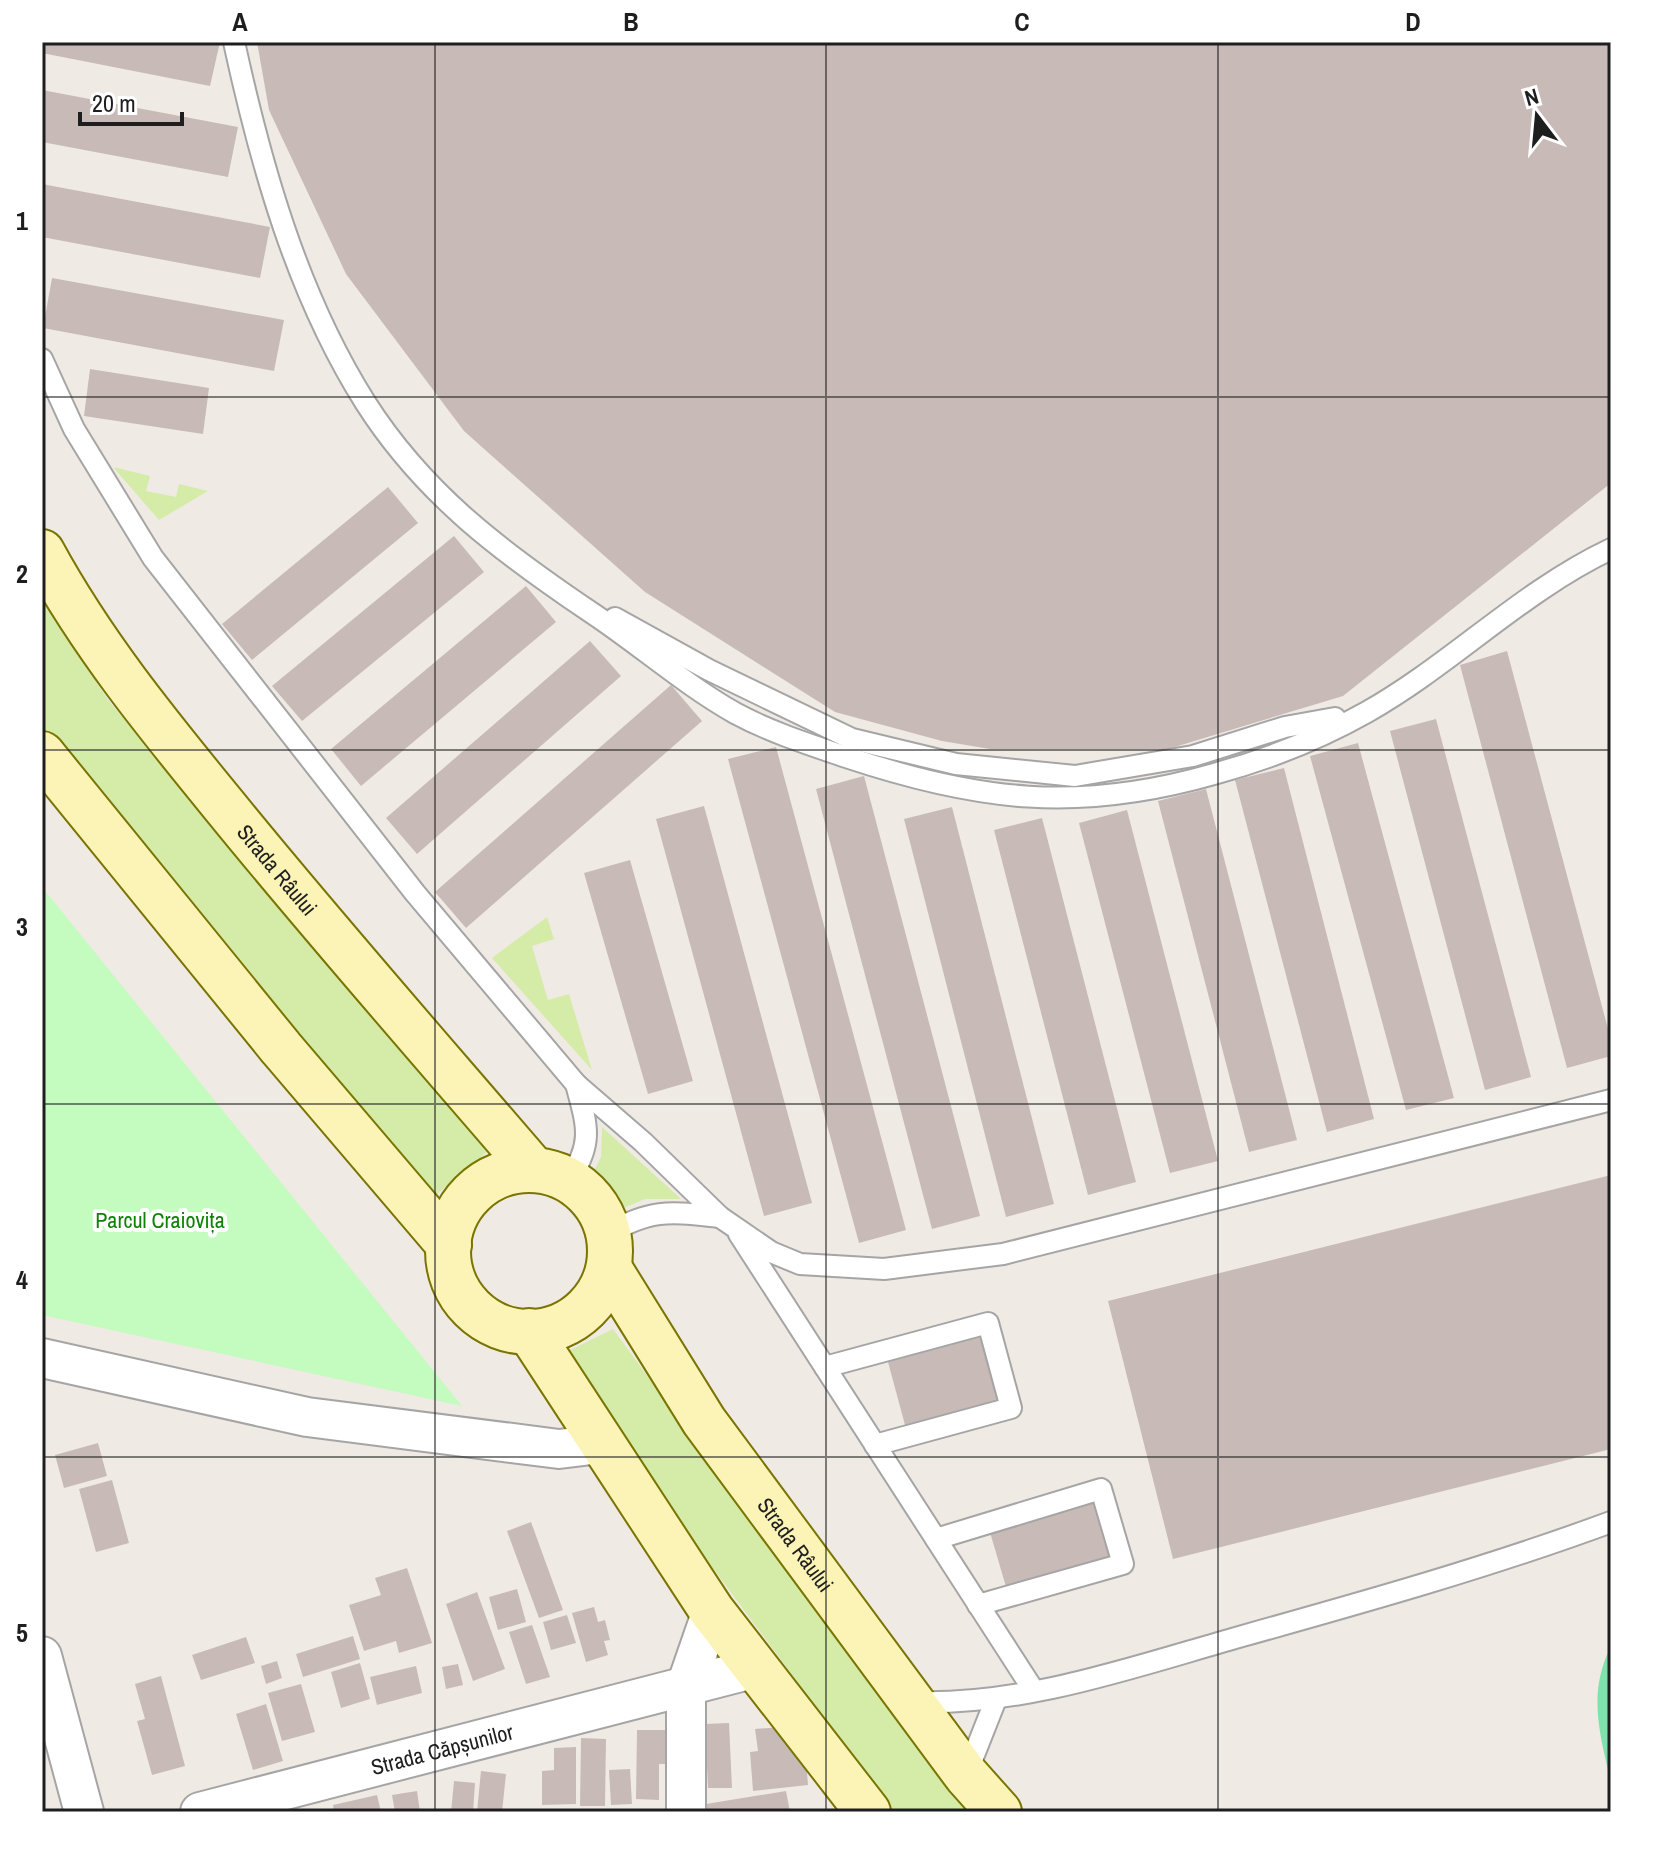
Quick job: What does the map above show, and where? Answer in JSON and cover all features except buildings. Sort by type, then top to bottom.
[{"type":"main road","name":"Strada Râului","points":[[42,552],[68,600],[125,684],[312,914],[552,1174],[593,1200],[609,1250],[704,1421],[966,1775],[999,1812]]},
{"type":"main road","points":[[42,754],[281,1048],[449,1245]]},
{"type":"main road","points":[[552,1174],[509,1172],[486,1182],[471,1194],[452,1227],[449,1245],[455,1282],[464,1298],[493,1322],[529,1331],[557,1326],[581,1313],[593,1301],[609,1250]]},
{"type":"main road","points":[[529,1331],[712,1611],[868,1812]]},
{"type":"street","points":[[42,1358],[307,1417],[559,1449],[600,1444]]},
{"type":"street","points":[[686,1812],[686,1686],[712,1611]]},
{"type":"street","points":[[42,1656],[84,1812]]},
{"type":"street","name":"Strada Căpșunilor","points":[[200,1812],[252,1806],[756,1668]]},
{"type":"lane","points":[[234,42],[255,141],[314,307],[355,386],[403,453],[455,512],[521,567],[735,713],[787,737],[966,792],[1050,800],[1136,792],[1215,774],[1366,713],[1561,576],[1611,549]]},
{"type":"lane","points":[[42,359],[74,429],[153,558],[397,871],[576,1084],[727,1222],[771,1252],[800,1264],[884,1269],[1003,1254],[1611,1100]]},
{"type":"lane","points":[[552,1174],[582,1160],[588,1141],[576,1084]]},
{"type":"lane","points":[[609,1250],[639,1216],[674,1212],[727,1222],[825,1367],[1034,1691]]},
{"type":"lane","points":[[825,1367],[988,1323],[1011,1408],[875,1445]]},
{"type":"lane","points":[[936,1539],[1101,1489],[1123,1564],[978,1605]]},
{"type":"lane","points":[[913,1702],[964,1704],[996,1699],[1147,1663],[1501,1563],[1611,1522]]},
{"type":"lane","points":[[966,1775],[996,1699]]},
{"type":"green space","points":[[113,467],[150,476],[146,491],[176,497],[179,484],[208,491],[159,520]]},
{"type":"green space","points":[[42,601],[109,701],[488,1151],[429,1201],[43,728]]},
{"type":"green space","name":"Parcul Craiovița","points":[[42,887],[462,1406],[42,1315]]},
{"type":"green space","points":[[547,917],[554,939],[532,946],[548,1000],[569,994],[592,1070],[492,958]]},
{"type":"green space","points":[[602,1127],[681,1199],[645,1199],[621,1209],[590,1179],[601,1157]]},
{"type":"green space","points":[[613,1329],[970,1812],[894,1812],[556,1357]]},
{"type":"green space","points":[[1611,1646],[1611,1783],[1600,1731],[1598,1698],[1599,1681]]}]
